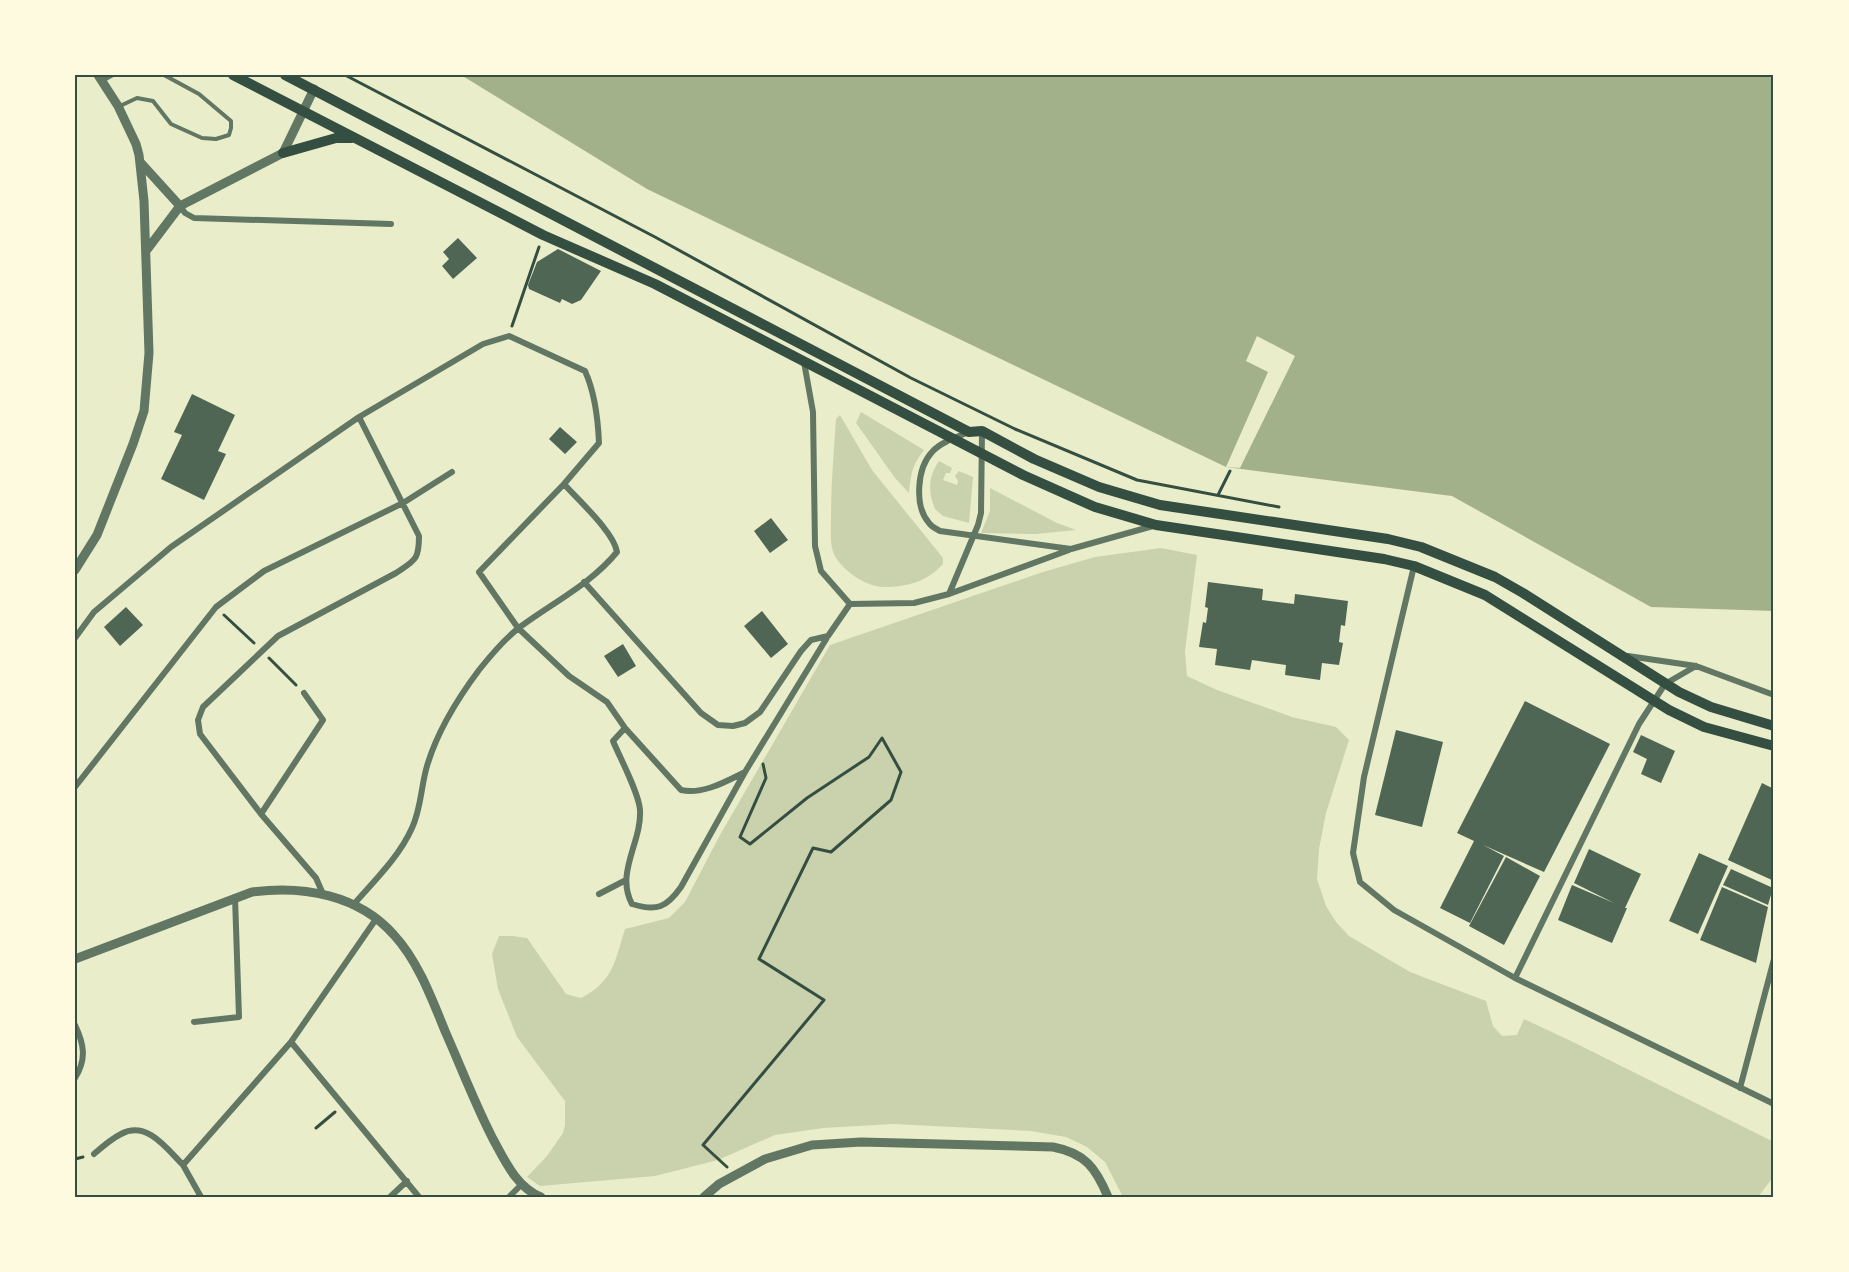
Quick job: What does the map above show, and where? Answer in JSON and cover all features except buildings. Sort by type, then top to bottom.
[{"type":"main road","points":[[234,75],[543,235],[655,284],[1023,476],[1085,503],[1156,525],[1384,559],[1414,566],[1485,595],[1669,710],[1704,727],[1774,746]]},
{"type":"main road","points":[[285,75],[969,432],[982,431],[1043,463],[1099,487],[1160,505],[1388,539],[1421,547],[1495,577],[1665,684],[1711,707],[1774,726]]},
{"type":"main road","points":[[283,153],[336,138],[358,139]]},
{"type":"street","points":[[75,570],[97,535],[121,477],[144,411],[148,353],[141,163],[136,144],[118,106],[99,78]]},
{"type":"street","points":[[146,251],[180,206],[283,153],[314,89]]},
{"type":"street","points":[[141,163],[185,213],[194,218],[391,224]]},
{"type":"street","points":[[75,638],[94,612],[171,547],[359,417],[483,344],[509,336],[585,371],[590,382],[599,427],[599,443],[564,484],[479,572],[518,628],[569,676],[607,702],[625,728],[681,789],[692,793],[716,786],[745,772]]},
{"type":"street","points":[[804,362],[813,412],[816,546],[821,571],[850,604],[914,603],[949,594],[1071,549],[1156,525]]},
{"type":"street","points":[[323,894],[316,878],[261,814],[200,734],[198,720],[203,707],[278,636],[396,573],[413,562],[419,553],[419,536],[359,417]]},
{"type":"street","points":[[949,594],[981,513],[982,431]]},
{"type":"street","points":[[969,432],[951,439],[932,452],[926,461],[920,486],[922,513],[929,524],[940,531],[1071,549]]},
{"type":"street","points":[[75,787],[216,607],[239,588],[264,572],[403,503],[452,472]]},
{"type":"street","points":[[354,904],[402,847],[413,826],[427,766],[436,740],[479,670],[518,628],[584,582],[617,552],[616,545],[564,484]]},
{"type":"street","points":[[1414,566],[1364,777],[1353,853],[1360,882],[1394,910],[1515,978],[1774,1104]]},
{"type":"street","points":[[584,582],[701,713],[718,724],[739,725],[760,712],[801,651],[811,640],[828,636]]},
{"type":"street","points":[[625,728],[613,741],[640,810],[626,880],[627,896],[632,904],[642,908],[659,908],[671,901],[703,851],[745,772],[850,604]]},
{"type":"street","points":[[1621,655],[1696,666],[1774,695]]},
{"type":"street","points":[[1515,978],[1639,724],[1665,684],[1696,666]]},
{"type":"street","points":[[261,814],[323,720],[304,693]]},
{"type":"street","points":[[599,894],[626,880]]},
{"type":"street","points":[[77,955],[252,892],[298,890],[323,894],[354,904],[394,934],[407,951],[437,1010],[483,1120],[505,1162],[522,1184],[533,1194],[542,1197]]},
{"type":"street","points":[[194,1022],[240,1017],[235,897]]},
{"type":"street","points":[[183,1165],[291,1042],[376,919]]},
{"type":"street","points":[[1740,1088],[1774,959]]},
{"type":"street","points":[[75,1025],[83,1042],[83,1058],[75,1078]]},
{"type":"street","points":[[291,1042],[419,1197]]},
{"type":"street","points":[[94,1154],[122,1133],[135,1130],[152,1134],[183,1165],[201,1197]]},
{"type":"street","points":[[704,1197],[735,1174],[765,1159],[812,1145],[837,1142],[1053,1147],[1072,1152],[1089,1164],[1096,1172],[1108,1197]]},
{"type":"street","points":[[390,1197],[407,1181]]},
{"type":"street","points":[[509,1197],[522,1184]]},
{"type":"lane","points":[[99,78],[113,75]]},
{"type":"lane","points":[[118,106],[137,98],[153,101],[171,124],[202,138],[216,139],[229,135],[231,121],[199,94],[164,75]]},
{"type":"path","points":[[345,75],[655,237],[911,378],[1015,429],[1137,480],[1171,488],[1218,495],[1230,471]]},
{"type":"path","points":[[509,336],[543,235]]},
{"type":"path","points":[[735,1174],[703,1145],[824,1000],[759,959],[813,848],[831,852],[891,800],[901,772],[882,738],[869,757],[807,798],[750,844],[740,837],[766,778],[762,758]]},
{"type":"path","points":[[316,1128],[343,1104]]},
{"type":"shaded area","points":[[461,75],[1774,75],[1774,611],[1651,607],[1452,496],[1226,467],[647,189]]},
{"type":"shaded area","points":[[861,412],[924,450],[913,470],[909,493],[895,478],[856,423]]},
{"type":"shaded area","points":[[840,415],[872,470],[943,558],[943,564],[924,579],[901,586],[885,587],[869,584],[853,575],[835,555],[831,540],[832,491],[836,419]]},
{"type":"shaded area","points":[[939,461],[952,468],[943,480],[957,485],[958,481],[955,476],[959,471],[973,477],[969,523],[943,516],[935,509],[930,484]]},
{"type":"shaded area","points":[[990,488],[1057,523],[1076,530],[1036,534],[981,533],[990,511]]},
{"type":"shaded area","points":[[1161,548],[1197,555],[1185,651],[1187,676],[1217,690],[1292,717],[1336,727],[1349,740],[1326,813],[1319,849],[1317,879],[1326,906],[1336,922],[1349,936],[1410,972],[1486,1001],[1493,1026],[1502,1036],[1517,1035],[1524,1019],[1774,1142],[1774,1176],[1758,1197],[1123,1197],[1105,1162],[1087,1147],[1066,1137],[1031,1131],[893,1124],[823,1128],[775,1135],[718,1160],[655,1176],[540,1186],[527,1177],[547,1156],[563,1133],[565,1101],[517,1037],[498,989],[492,954],[499,936],[527,938],[566,994],[581,998],[592,992],[611,970],[625,929],[669,918],[685,902],[720,835],[830,645],[1043,572],[1095,557]]},
{"type":"pier","points":[[1257,336],[1295,356],[1240,468],[1226,467],[1268,372],[1246,361]]}]
